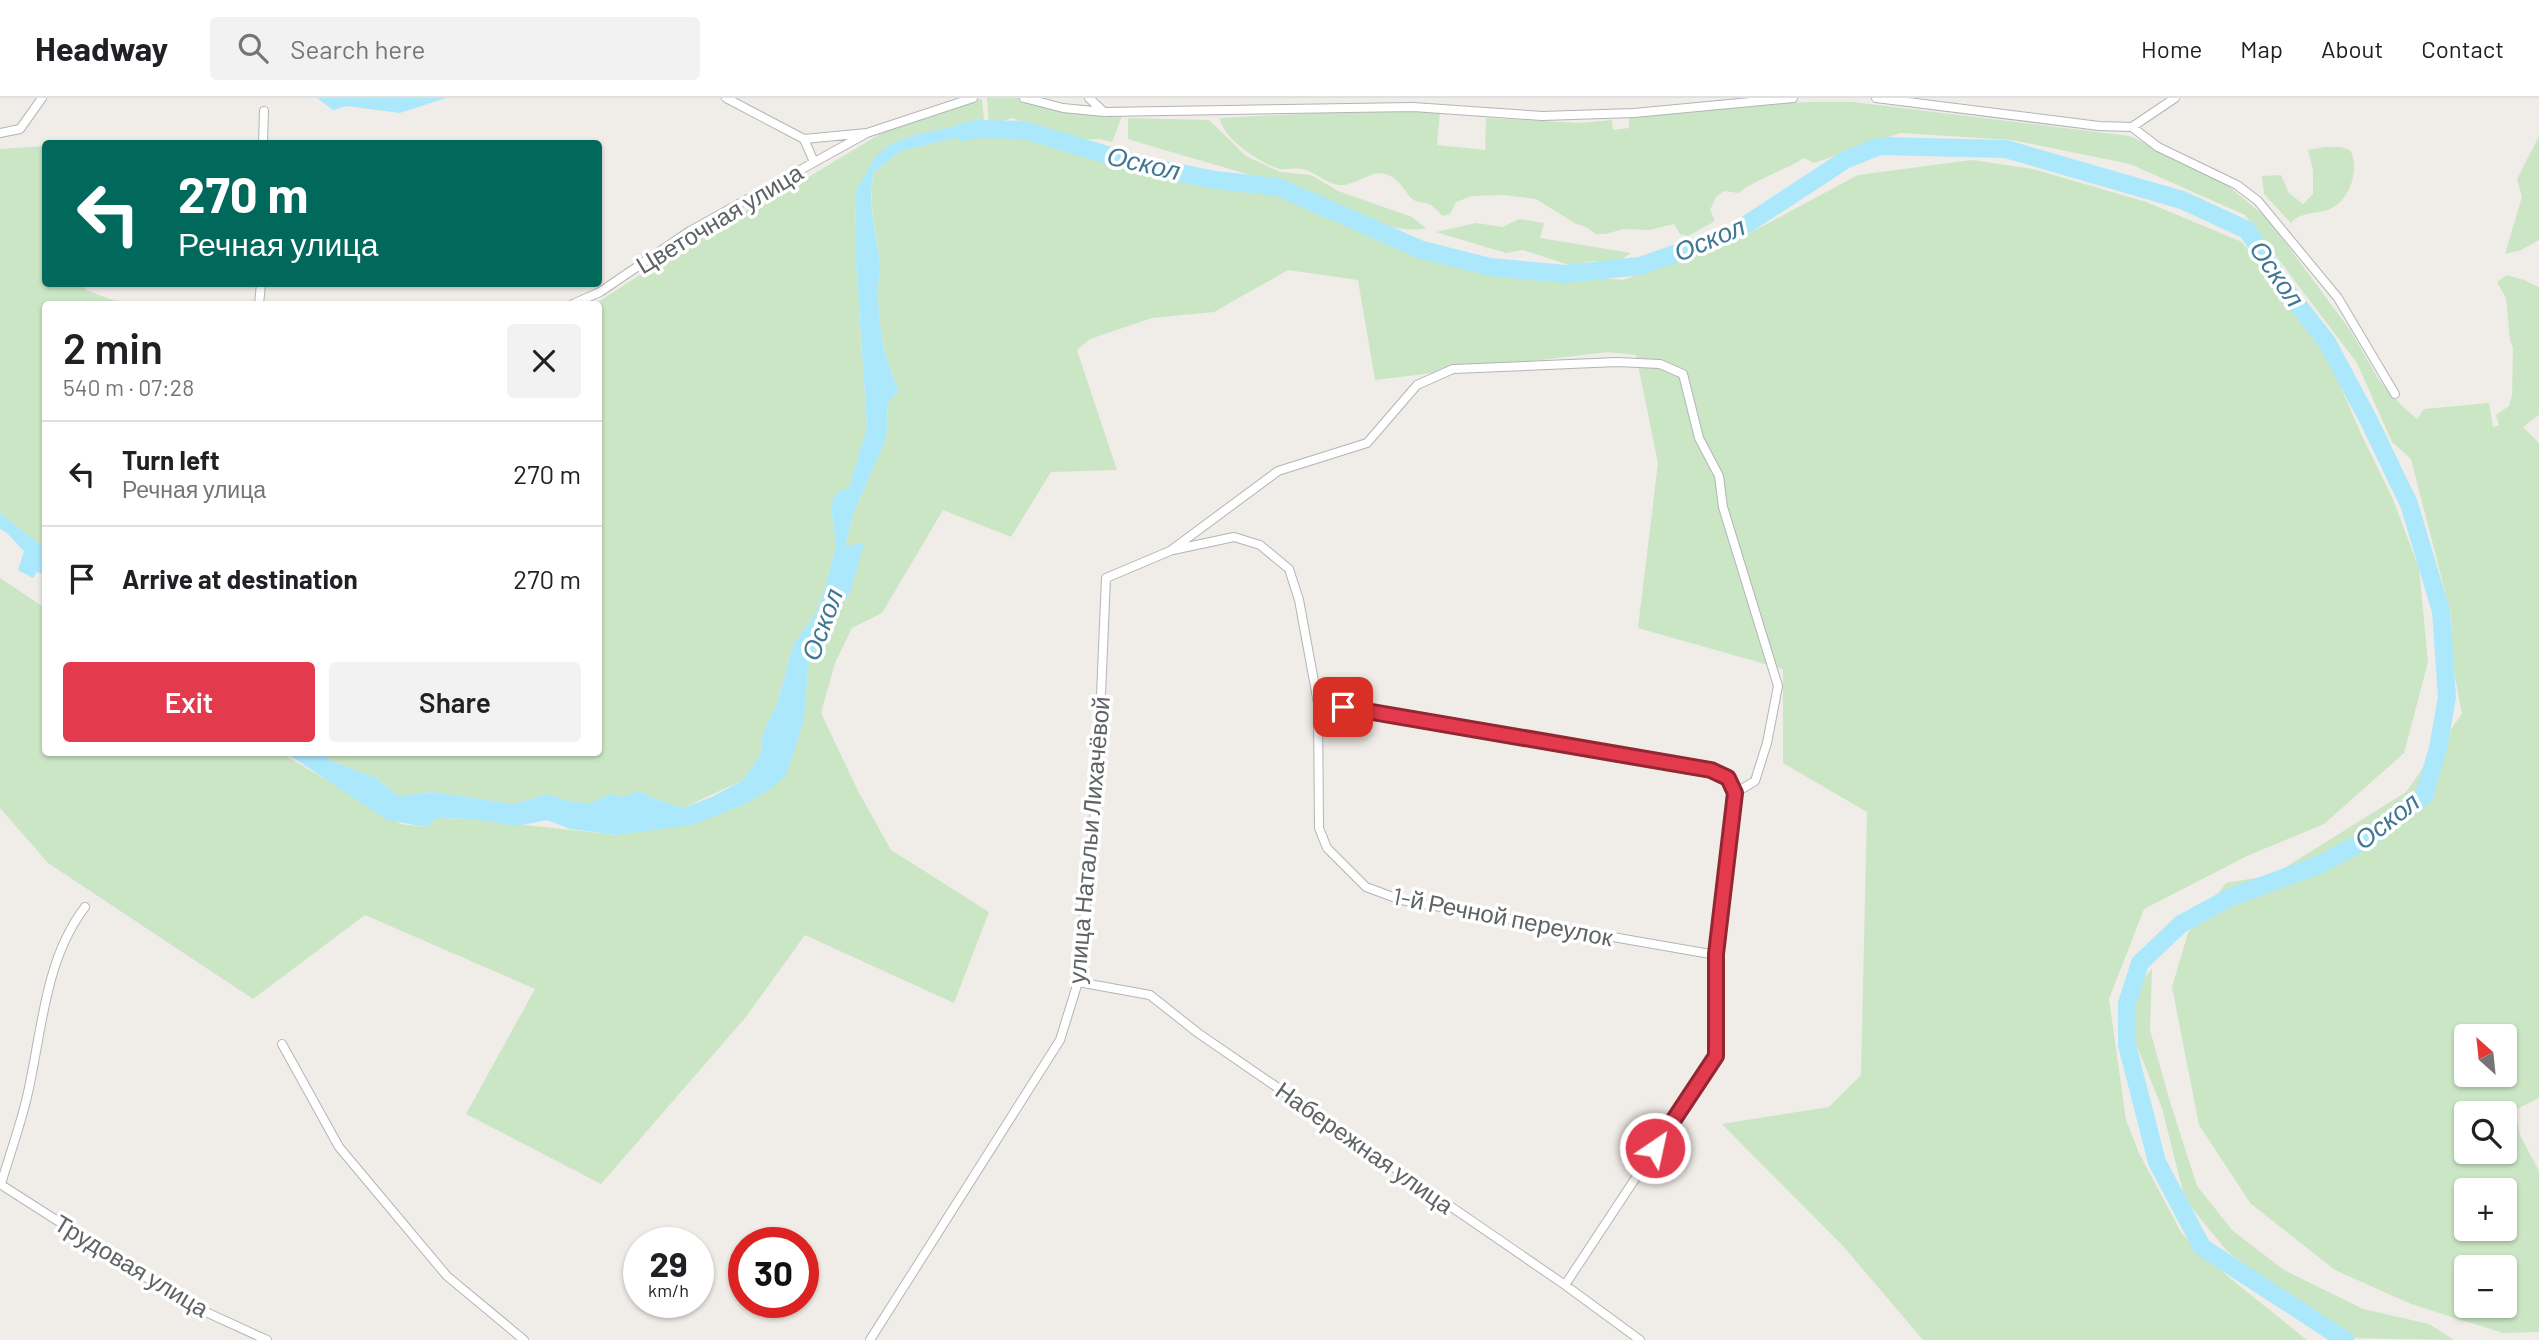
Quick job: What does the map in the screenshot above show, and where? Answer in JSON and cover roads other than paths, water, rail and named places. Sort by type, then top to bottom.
[{"type":"street","points":[[0,132],[20,129],[42,98]]},
{"type":"street","points":[[726,98],[804,139],[867,133],[973,98]]},
{"type":"street","points":[[1024,98],[1063,108],[1104,111],[1393,102],[1542,116],[1634,113],[1793,98]]},
{"type":"street","points":[[1089,98],[1104,111]]},
{"type":"street","points":[[1877,98],[2099,126],[2132,127],[2175,98]]},
{"type":"street","points":[[263,140],[264,111]]},
{"type":"street","points":[[2132,127],[2158,147],[2236,185],[2258,201],[2338,298],[2356,324],[2395,394]]},
{"type":"street","name":"Цветочная улица","points":[[580,301],[600,292],[690,231],[867,133]]},
{"type":"street","points":[[804,139],[814,162]]},
{"type":"street","points":[[1170,551],[1278,471],[1367,443],[1417,385],[1453,369],[1617,362],[1660,364],[1684,374],[1699,438],[1719,476],[1723,507],[1778,685],[1768,743],[1755,781],[1735,793]]},
{"type":"street","name":"1-й Речной переулок","points":[[1170,551],[1234,537],[1260,545],[1289,569],[1299,600],[1318,703],[1319,828],[1327,848],[1366,887],[1401,900],[1716,954]]},
{"type":"street","name":"улица Натальи Лихачёвой","points":[[870,1340],[1060,1040],[1078,982],[1097,789],[1106,578],[1170,551]]},
{"type":"street","points":[[1318,703],[1711,770],[1728,778],[1735,793],[1716,954],[1716,1056],[1565,1285]]},
{"type":"street","points":[[0,1184],[26,1102],[49,985],[69,932],[85,907]]},
{"type":"street","name":"Набережная улица","points":[[1078,982],[1150,995],[1198,1032],[1565,1285],[1640,1340]]},
{"type":"street","points":[[282,1044],[339,1147],[447,1276],[524,1340]]},
{"type":"street","name":"Трудовая улица","points":[[0,1184],[186,1303],[267,1340]]},
{"type":"water","points":[[317,98],[446,98],[400,113],[346,106],[333,110]]},
{"type":"water","points":[[984,120],[985,137],[954,138],[901,151],[874,172],[872,208],[880,264],[880,321],[886,356],[899,390],[888,403],[886,439],[854,512],[845,546],[864,543],[850,593],[824,627],[808,667],[804,719],[786,775],[772,788],[745,804],[693,825],[616,835],[570,829],[547,820],[517,826],[473,819],[438,818],[426,827],[387,820],[291,756],[326,756],[329,760],[376,778],[398,796],[433,792],[514,804],[547,794],[572,802],[590,803],[612,794],[621,797],[640,791],[683,808],[712,797],[743,780],[760,755],[763,733],[777,704],[793,645],[817,611],[836,546],[831,506],[834,496],[849,488],[867,427],[855,246],[856,190],[874,159],[887,146],[914,135]]},
{"type":"water","points":[[0,513],[42,546],[42,574],[37,572],[33,578],[18,570],[24,551],[0,529]]},
{"type":"waterway","name":"Оскол","points":[[963,132],[977,129],[1024,130],[1141,165],[1215,180],[1278,187],[1422,250],[1490,267],[1565,274],[1640,266],[1732,234],[1845,160],[1880,146],[2006,149],[2182,200],[2247,230],[2287,291],[2327,342],[2409,504],[2441,611],[2447,697],[2438,748],[2424,796],[2369,838],[2321,864],[2229,898],[2181,924],[2140,963],[2127,1003],[2127,1045],[2157,1162],[2202,1247],[2345,1340]]}]
